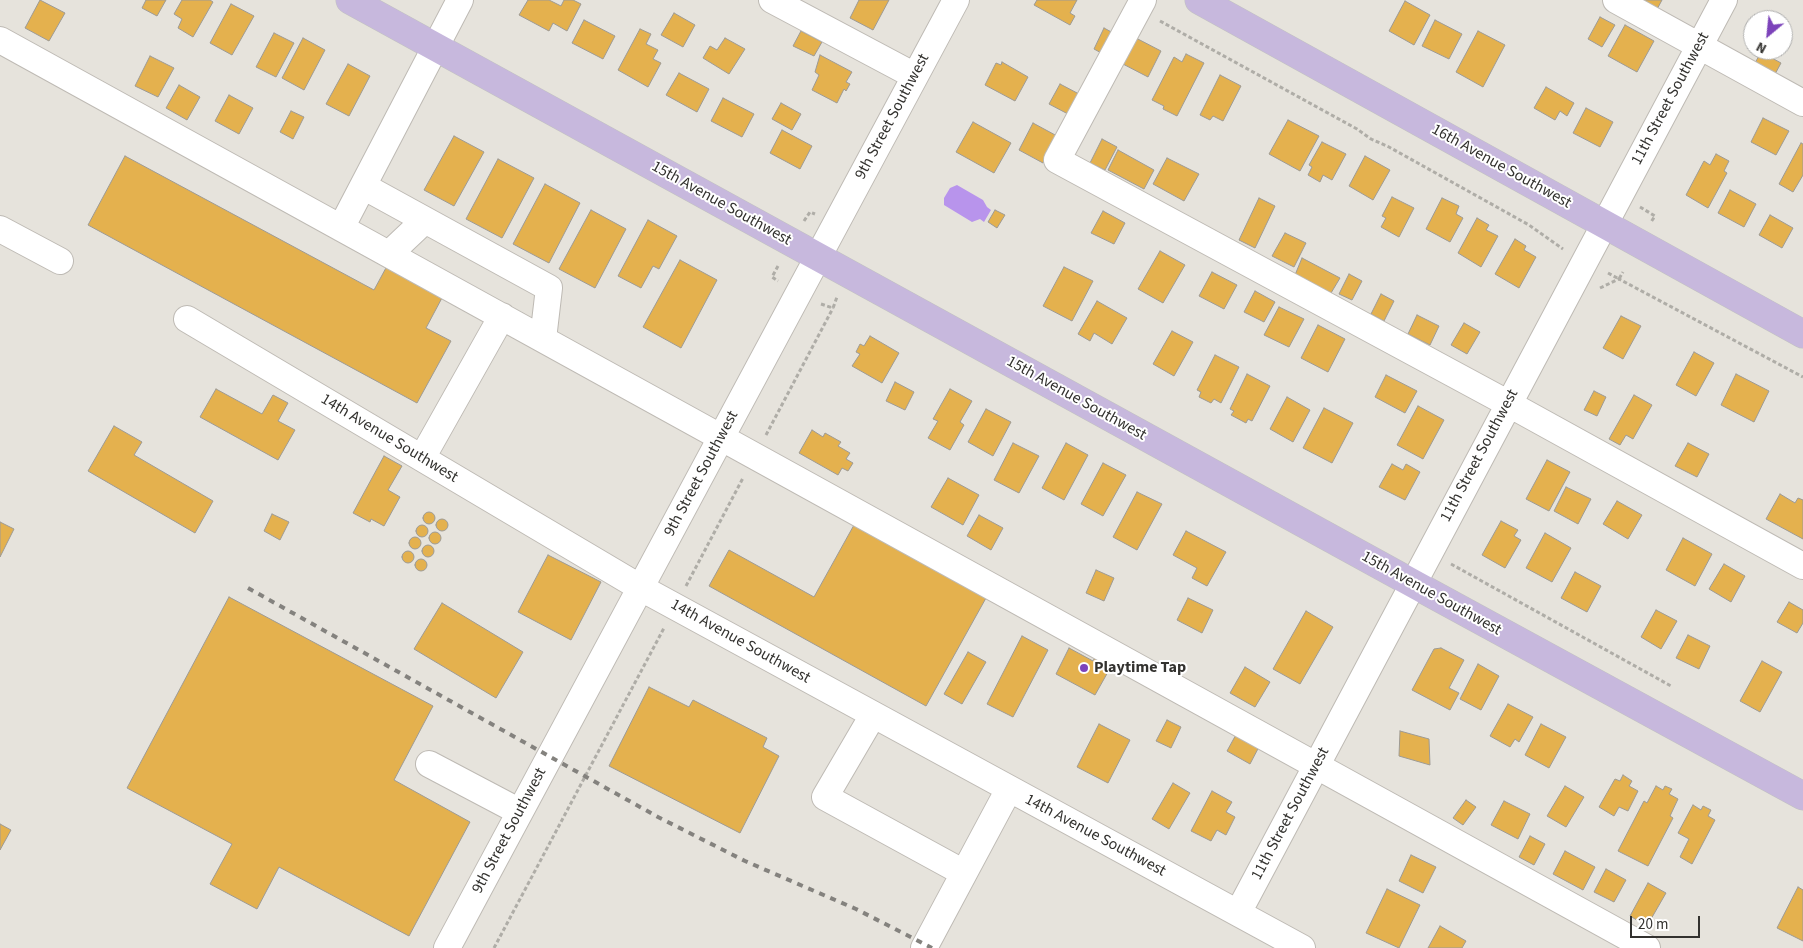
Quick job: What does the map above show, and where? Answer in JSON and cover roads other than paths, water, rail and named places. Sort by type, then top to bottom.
[{"type":"main road","name":"15th Avenue Southwest","points":[[350,0],[1803,796]]},
{"type":"main road","name":"16th Avenue Southwest","points":[[1199,0],[1803,334]]},
{"type":"street","points":[[341,228],[460,0]]},
{"type":"street","points":[[772,0],[915,76]]},
{"type":"street","name":"9th Street Southwest","points":[[448,948],[956,0]]},
{"type":"street","points":[[1616,0],[1803,103]]},
{"type":"street","name":"11th Street Southwest","points":[[1238,913],[1724,0]]},
{"type":"street","points":[[1141,4],[1057,160],[1803,566]]},
{"type":"street","points":[[0,40],[1648,948]]},
{"type":"street","points":[[363,186],[549,288],[543,339]]},
{"type":"street","points":[[389,254],[425,220]]},
{"type":"street","points":[[0,229],[60,261]]},
{"type":"street","points":[[422,458],[502,316]]},
{"type":"street","name":"14th Avenue Southwest","points":[[187,319],[640,588],[1302,948]]},
{"type":"street","points":[[873,715],[825,797],[964,874]]},
{"type":"street","points":[[429,764],[520,812]]},
{"type":"street","points":[[924,948],[1009,789]]},
{"type":"railway","points":[[248,588],[658,817],[745,861],[856,909],[932,948]]},
{"type":"place","name":"Playtime Tap","points":[[1084,668]]}]
